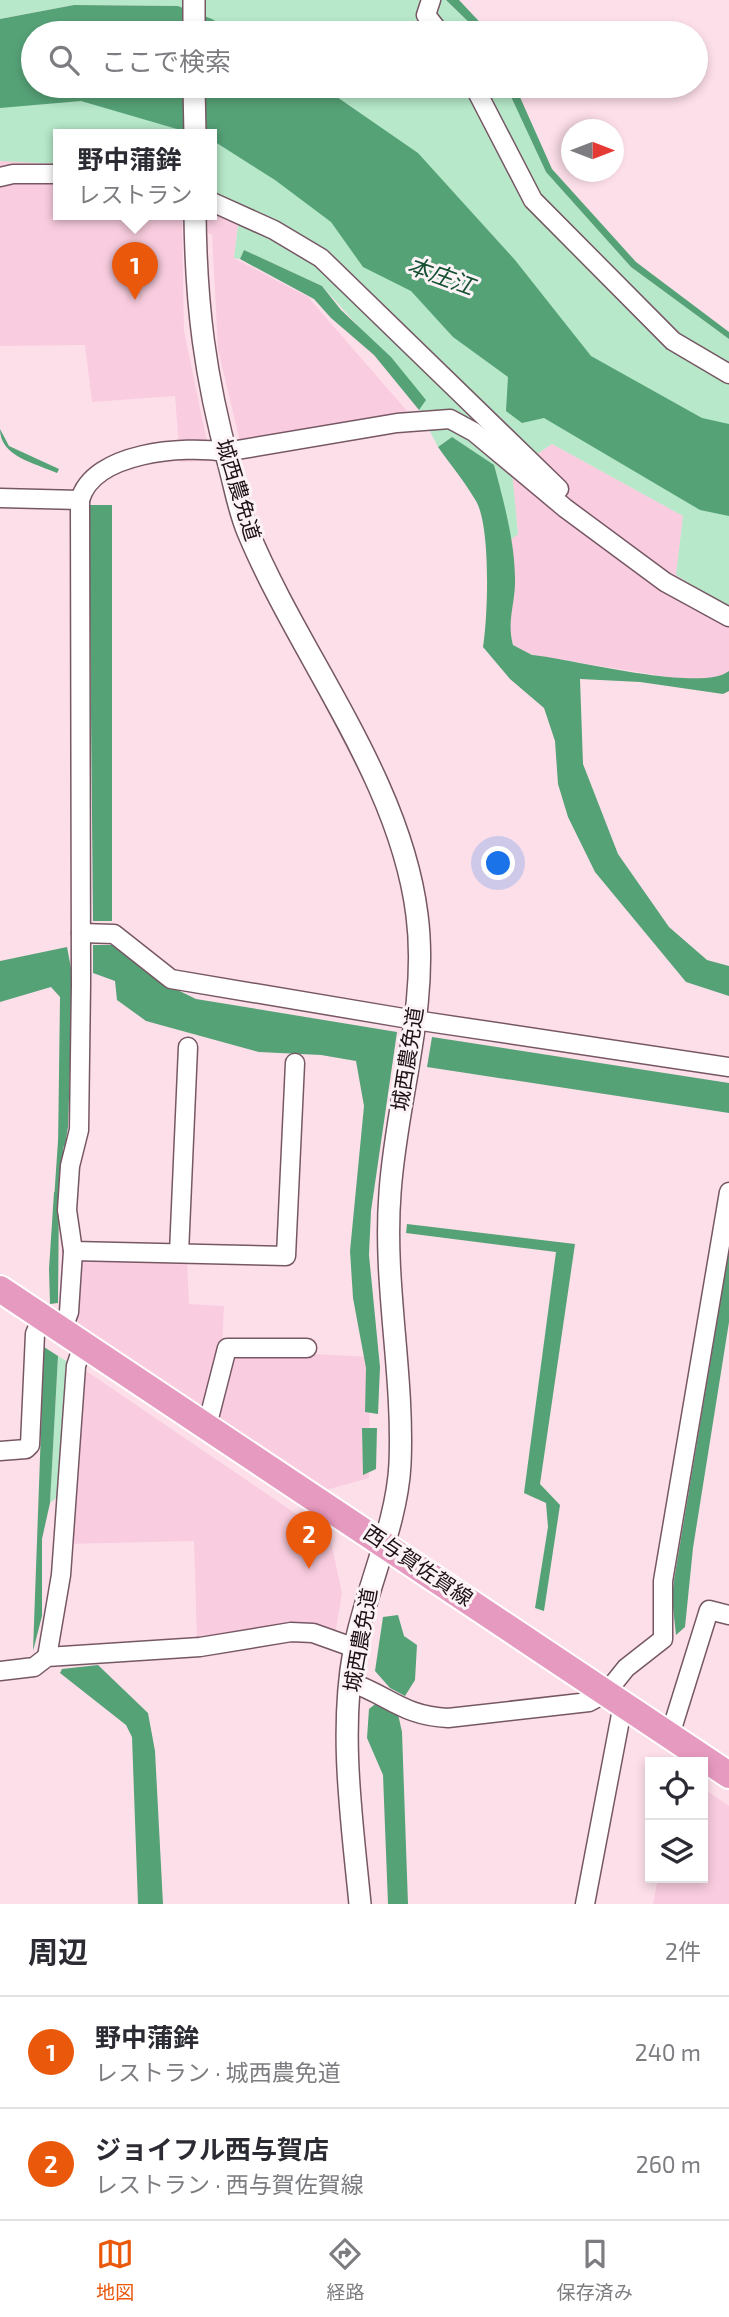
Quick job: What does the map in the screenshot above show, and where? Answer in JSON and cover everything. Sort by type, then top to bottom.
[{"type":"main road","name":"西与賀佐賀線","points":[[0,1289],[384,1542],[729,1775]]},
{"type":"street","points":[[194,0],[194,21]]},
{"type":"street","points":[[431,0],[426,15],[431,21]]},
{"type":"street","points":[[194,98],[195,129]]},
{"type":"street","points":[[480,98],[533,200],[673,341],[729,374]]},
{"type":"street","points":[[0,177],[13,174],[53,174]]},
{"type":"street","points":[[217,204],[274,230],[321,258],[561,492],[580,517]]},
{"type":"street","name":"城西農免道","points":[[195,220],[203,351],[212,403],[246,530],[391,811],[409,869],[417,916],[420,974],[390,1194],[390,1283],[399,1392],[400,1468],[384,1542],[355,1648],[350,1682],[349,1793],[360,1904]]},
{"type":"street","points":[[47,1657],[61,1575],[76,1366],[62,1331],[69,1312],[73,1251],[67,1210],[70,1166],[79,1130],[80,500],[84,486],[118,460],[206,449],[225,452],[397,423],[450,419],[474,432],[565,508],[665,582],[729,617]]},
{"type":"street","points":[[0,498],[80,500]]},
{"type":"street","points":[[81,933],[114,934],[171,979],[415,1020],[729,1067]]},
{"type":"street","points":[[179,1253],[188,1047]]},
{"type":"street","points":[[73,1251],[286,1256],[295,1063]]},
{"type":"street","points":[[585,1904],[615,1698],[626,1668],[663,1639],[663,1581],[729,1192]]},
{"type":"street","points":[[0,1451],[26,1449],[30,1445],[36,1334],[62,1331]]},
{"type":"street","points":[[207,1426],[227,1348],[307,1348]]},
{"type":"street","points":[[670,1735],[709,1610],[729,1615]]},
{"type":"street","points":[[0,1671],[34,1667],[47,1657],[200,1647],[291,1632],[313,1633],[355,1648]]},
{"type":"street","points":[[350,1682],[379,1693],[404,1710],[425,1717],[448,1718],[615,1698]]},
{"type":"shaded area","points":[[0,0],[446,0],[468,21],[213,21],[178,6],[74,5],[0,19]]},
{"type":"shaded area","points":[[21,87],[21,98],[201,98],[426,281],[550,406],[729,474],[729,609],[676,575],[683,516],[552,444],[512,471],[518,534],[509,541],[504,504],[452,437],[438,447],[419,410],[425,400],[322,286],[244,250],[240,259],[234,258],[240,208],[217,201],[217,129],[53,129],[53,164],[0,161],[0,88]]},
{"type":"shaded area","points":[[296,98],[512,98],[546,172],[631,267],[729,339],[729,442],[675,435]]},
{"type":"shaded area","points":[[0,161],[53,164],[53,220],[217,220],[217,201],[240,208],[234,258],[308,297],[421,427],[244,459],[218,349],[212,235],[182,221],[184,331],[211,461],[180,462],[175,396],[92,402],[85,345],[0,346]]},
{"type":"shaded area","points":[[552,444],[683,516],[676,575],[729,609],[729,671],[720,678],[693,681],[532,655],[513,645],[509,627],[515,584],[509,541],[518,534],[512,471]]},
{"type":"shaded area","points":[[77,1257],[187,1258],[189,1304],[224,1306],[222,1349],[370,1357],[369,1478],[326,1490],[75,1323]]},
{"type":"shaded area","points":[[58,1356],[70,1363],[60,1495],[50,1503]]},
{"type":"shaded area","points":[[79,1366],[330,1537],[342,1593],[335,1635],[197,1640],[194,1541],[65,1544]]},
{"type":"shaded area","points":[[708,1791],[729,1806],[729,1904],[653,1904],[657,1883],[708,1883]]},
{"type":"water","points":[[446,0],[459,0],[479,21],[468,21]]},
{"type":"water","name":"本庄江","points":[[74,5],[178,6],[215,21],[21,21],[21,98],[338,98],[418,153],[515,260],[591,356],[702,418],[729,424],[729,516],[700,510],[544,418],[522,423],[506,411],[508,377],[453,337],[411,291],[363,267],[331,222],[275,180],[217,143],[217,129],[177,129],[81,101],[0,108],[0,19]]},
{"type":"water","points":[[512,98],[520,98],[552,169],[561,182],[636,262],[729,332],[729,339],[631,267],[546,172]]},
{"type":"water","points":[[244,250],[322,286],[341,310],[391,357],[426,400],[419,410],[374,355],[331,318],[314,299],[240,259]]},
{"type":"water","points":[[0,429],[9,446],[59,469],[57,473],[12,453],[2,439]]},
{"type":"water","points":[[452,437],[494,465],[514,555],[515,585],[511,615],[513,645],[532,655],[665,677],[714,677],[729,671],[729,691],[723,694],[640,682],[580,679],[583,764],[618,854],[669,927],[707,960],[729,966],[729,996],[686,982],[595,872],[568,817],[558,784],[555,741],[544,708],[510,679],[483,647],[487,594],[484,530],[476,501],[438,447]]},
{"type":"water","points":[[89,505],[112,505],[112,921],[93,921]]},
{"type":"water","points":[[93,945],[112,945],[161,982],[196,999],[397,1032],[371,1211],[369,1255],[380,1367],[378,1414],[365,1412],[366,1368],[353,1298],[350,1251],[364,1106],[356,1061],[321,1055],[259,1052],[146,1021],[117,1000],[115,981],[93,973]]},
{"type":"water","points":[[67,947],[73,979],[68,1127],[65,1146],[58,1148],[60,997],[51,987],[0,1002],[0,961]]},
{"type":"water","points":[[432,1037],[729,1083],[729,1113],[427,1067]]},
{"type":"water","points":[[54,1192],[59,1193],[58,1303],[50,1304],[49,1269]]},
{"type":"water","points":[[407,1224],[575,1244],[540,1484],[560,1505],[544,1611],[535,1608],[548,1527],[546,1503],[524,1493],[556,1252],[406,1233]]},
{"type":"water","points":[[729,1251],[729,1322],[693,1548],[685,1627],[676,1635],[672,1598],[674,1580]]},
{"type":"water","points":[[44,1347],[58,1356],[50,1503],[42,1539],[42,1616],[33,1651]]},
{"type":"water","points":[[362,1428],[377,1428],[376,1469],[363,1475]]},
{"type":"water","points":[[398,1615],[404,1636],[417,1645],[415,1680],[405,1696],[390,1688],[375,1671],[383,1617]]},
{"type":"water","points":[[98,1665],[148,1713],[155,1751],[163,1904],[138,1904],[132,1737],[126,1725],[60,1673],[62,1669]]},
{"type":"water","points":[[379,1701],[398,1714],[402,1732],[408,1904],[388,1904],[383,1775],[367,1738],[369,1709]]},
{"type":"waterway","points":[[57,1200],[61,1141]]},
{"type":"place","name":"野中蒲鉾","points":[[135,300]]},
{"type":"place","name":"ジョイフル西与賀店","points":[[309,1569]]}]
